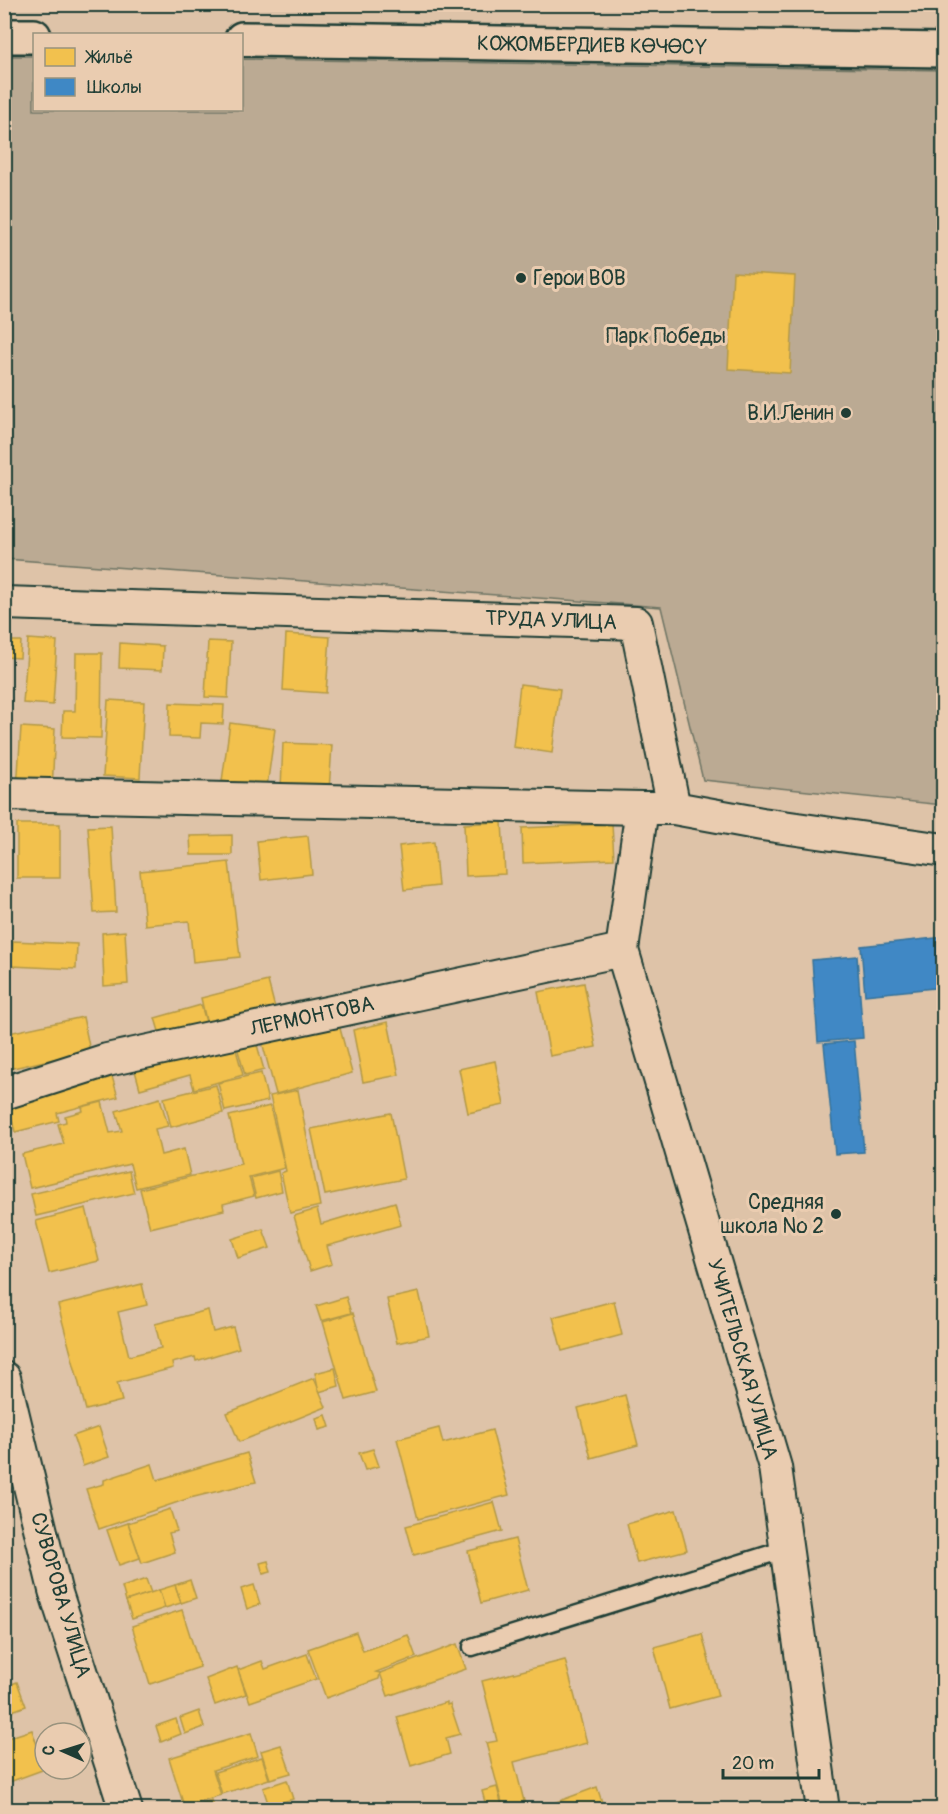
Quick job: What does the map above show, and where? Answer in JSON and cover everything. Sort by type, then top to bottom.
[{"type":"street","points":[[4,36],[33,36]]},
{"type":"street","name":"КОЖОМБЕРДИЕВ КӨЧӨСҮ","points":[[243,39],[944,50]]},
{"type":"street","name":"ТРУДА УЛИЦА","points":[[4,603],[636,623],[674,808]]},
{"type":"street","points":[[4,794],[674,808],[762,824],[944,850]]},
{"type":"street","name":"УЧИТЕЛЬСКАЯ УЛИЦА","points":[[642,808],[622,950],[775,1467],[823,1809]]},
{"type":"street","name":"ЛЕРМОНТОВА","points":[[4,1093],[107,1060],[622,950]]},
{"type":"street","name":"СУВОРОВА УЛИЦА","points":[[4,1378],[55,1590],[126,1809]]},
{"type":"lane","points":[[472,1647],[786,1549]]},
{"type":"green space","name":"Парк Победы","points":[[4,56],[33,56],[33,111],[243,111],[243,59],[943,70],[943,805],[703,780],[661,607],[5,559]]},
{"type":"building: Жильё","points":[[733,272],[795,276],[790,373],[728,369]]},
{"type":"building: Жильё","points":[[286,634],[330,637],[326,693],[283,690]]},
{"type":"building: Жильё","points":[[28,639],[57,641],[53,705],[23,703]]},
{"type":"building: Жильё","points":[[4,641],[21,641],[20,658],[4,657]]},
{"type":"building: Жильё","points":[[208,641],[231,642],[228,698],[205,697]]},
{"type":"building: Жильё","points":[[120,643],[163,646],[162,670],[119,668]]},
{"type":"building: Жильё","points":[[76,653],[102,653],[101,738],[62,737],[63,711],[75,711]]},
{"type":"building: Жильё","points":[[520,684],[560,689],[552,753],[513,747]]},
{"type":"building: Жильё","points":[[108,700],[144,702],[140,778],[103,776]]},
{"type":"building: Жильё","points":[[170,703],[224,705],[223,724],[201,723],[200,738],[169,737]]},
{"type":"building: Жильё","points":[[230,723],[275,729],[267,787],[222,781]]},
{"type":"building: Жильё","points":[[21,727],[55,729],[52,791],[17,789]]},
{"type":"building: Жильё","points":[[283,743],[332,745],[329,791],[281,788]]},
{"type":"building: Жильё","points":[[502,822],[505,874],[466,876],[464,824]]},
{"type":"building: Жильё","points":[[17,824],[60,824],[60,878],[17,878]]},
{"type":"building: Жильё","points":[[612,824],[614,859],[523,863],[522,828]]},
{"type":"building: Жильё","points":[[111,826],[116,912],[94,913],[88,827]]},
{"type":"building: Жильё","points":[[232,835],[232,855],[191,855],[190,836]]},
{"type":"building: Жильё","points":[[308,836],[312,874],[261,880],[257,841]]},
{"type":"building: Жильё","points":[[434,842],[438,886],[404,890],[399,846]]},
{"type":"building: Жильё","points":[[229,862],[240,957],[193,962],[189,921],[145,925],[140,871]]},
{"type":"building: Жильё","points":[[125,931],[128,984],[104,986],[102,933]]},
{"type":"building: Жильё","points":[[13,941],[77,944],[76,969],[11,966]]},
{"type":"building: Жильё","points":[[268,981],[275,1008],[207,1025],[201,998]]},
{"type":"building: Жильё","points":[[584,983],[596,1047],[550,1056],[538,992]]},
{"type":"building: Жильё","points":[[201,1005],[207,1025],[161,1038],[155,1018]]},
{"type":"building: Жильё","points":[[83,1017],[90,1051],[4,1070],[4,1034]]},
{"type":"building: Жильё","points":[[338,1021],[352,1073],[276,1094],[262,1042]]},
{"type":"building: Жильё","points":[[388,1022],[399,1075],[363,1082],[353,1030]]},
{"type":"building: Жильё","points":[[254,1034],[264,1070],[245,1075],[235,1040]]},
{"type":"building: Жильё","points":[[233,1039],[243,1075],[194,1089],[190,1075],[140,1089],[134,1067]]},
{"type":"building: Жильё","points":[[495,1061],[504,1105],[468,1113],[459,1069]]},
{"type":"building: Жильё","points":[[111,1073],[118,1097],[57,1113],[59,1121],[15,1132],[8,1104],[82,1085],[81,1081]]},
{"type":"building: Жильё","points":[[261,1073],[268,1101],[225,1111],[218,1083]]},
{"type":"building: Жильё","points":[[216,1085],[223,1113],[171,1127],[164,1098]]},
{"type":"building: Жильё","points":[[298,1090],[320,1206],[290,1213],[281,1173],[286,1171],[270,1096]]},
{"type":"building: Жильё","points":[[160,1098],[168,1126],[155,1129],[161,1155],[184,1149],[190,1175],[136,1188],[130,1164],[30,1188],[22,1154],[64,1144],[58,1124],[66,1122],[65,1116],[83,1111],[82,1107],[102,1102],[110,1133],[122,1131],[116,1111]]},
{"type":"building: Жильё","points":[[270,1106],[285,1168],[249,1177],[254,1196],[223,1204],[224,1210],[150,1228],[140,1189],[241,1164],[229,1116]]},
{"type":"building: Жильё","points":[[391,1113],[404,1179],[325,1195],[311,1129]]},
{"type":"building: Жильё","points":[[129,1171],[134,1193],[36,1216],[31,1194]]},
{"type":"building: Жильё","points":[[278,1171],[282,1191],[256,1198],[251,1178]]},
{"type":"building: Жильё","points":[[395,1202],[401,1225],[327,1246],[332,1264],[310,1271],[294,1216],[317,1209],[321,1224]]},
{"type":"building: Жильё","points":[[86,1208],[99,1261],[49,1273],[36,1221]]},
{"type":"building: Жильё","points":[[263,1229],[270,1248],[238,1258],[232,1239]]},
{"type":"building: Жильё","points":[[142,1284],[147,1305],[118,1312],[129,1356],[161,1348],[155,1324],[208,1310],[213,1332],[233,1327],[239,1348],[196,1361],[195,1357],[172,1363],[173,1368],[117,1383],[122,1401],[86,1410],[58,1305]]},
{"type":"building: Жильё","points":[[419,1292],[429,1336],[397,1343],[387,1299]]},
{"type":"building: Жильё","points":[[346,1297],[351,1313],[321,1321],[316,1306]]},
{"type":"building: Жильё","points":[[614,1301],[622,1335],[562,1351],[553,1317]]},
{"type":"building: Жильё","points":[[353,1313],[376,1392],[346,1400],[323,1322]]},
{"type":"building: Жильё","points":[[335,1368],[339,1386],[319,1392],[315,1373]]},
{"type":"building: Жильё","points":[[314,1378],[326,1407],[239,1442],[227,1413]]},
{"type":"building: Жильё","points":[[625,1395],[638,1445],[591,1458],[578,1408]]},
{"type":"building: Жильё","points":[[326,1415],[330,1427],[319,1430],[316,1418]]},
{"type":"building: Жильё","points":[[99,1427],[109,1457],[83,1466],[73,1436]]},
{"type":"building: Жильё","points":[[439,1428],[443,1443],[492,1430],[509,1495],[418,1519],[397,1439]]},
{"type":"building: Жильё","points":[[373,1449],[379,1466],[365,1470],[359,1453]]},
{"type":"building: Жильё","points":[[247,1453],[256,1482],[190,1498],[99,1529],[86,1489],[104,1484],[104,1480],[152,1464],[157,1480]]},
{"type":"building: Жильё","points":[[494,1502],[502,1531],[414,1555],[406,1526]]},
{"type":"building: Жильё","points":[[170,1509],[177,1531],[169,1533],[175,1552],[142,1563],[128,1523]]},
{"type":"building: Жильё","points":[[676,1510],[687,1550],[637,1563],[627,1524]]},
{"type":"building: Жильё","points":[[128,1523],[140,1558],[119,1565],[107,1530]]},
{"type":"building: Жильё","points":[[515,1539],[528,1590],[481,1603],[468,1551]]},
{"type":"building: Жильё","points":[[268,1561],[271,1572],[263,1574],[260,1563]]},
{"type":"building: Жильё","points":[[146,1579],[151,1593],[126,1601],[122,1587]]},
{"type":"building: Жильё","points":[[190,1580],[196,1598],[181,1603],[175,1585]]},
{"type":"building: Жильё","points":[[175,1585],[181,1603],[165,1608],[159,1590]]},
{"type":"building: Жильё","points":[[254,1585],[260,1604],[247,1609],[241,1589]]},
{"type":"building: Жильё","points":[[159,1590],[165,1608],[132,1619],[126,1601]]},
{"type":"building: Жильё","points":[[182,1610],[200,1667],[150,1684],[132,1626]]},
{"type":"building: Жильё","points":[[356,1632],[363,1651],[408,1635],[416,1657],[376,1672],[380,1673],[379,1679],[326,1698],[308,1649]]},
{"type":"building: Жильё","points":[[702,1634],[718,1696],[670,1709],[654,1647]]},
{"type":"building: Жильё","points":[[457,1644],[466,1669],[388,1696],[380,1673]]},
{"type":"building: Жильё","points":[[307,1654],[316,1679],[250,1702],[238,1670],[262,1661],[265,1669]]},
{"type":"building: Жильё","points":[[565,1660],[587,1743],[514,1762],[525,1805],[504,1810],[486,1743],[497,1741],[482,1681]]},
{"type":"building: Жильё","points":[[237,1667],[246,1694],[215,1705],[206,1679]]},
{"type":"building: Жильё","points":[[17,1682],[26,1706],[4,1714],[4,1687]]},
{"type":"building: Жильё","points":[[447,1702],[447,1705],[450,1704],[460,1734],[446,1738],[450,1754],[411,1766],[397,1717]]},
{"type":"building: Жильё","points":[[199,1711],[204,1727],[185,1734],[180,1718]]},
{"type":"building: Жильё","points":[[176,1719],[181,1734],[161,1742],[156,1726]]},
{"type":"building: Жильё","points":[[32,1730],[33,1733],[33,1773],[4,1784],[4,1739]]},
{"type":"building: Жильё","points":[[251,1733],[258,1756],[213,1770],[221,1795],[184,1806],[169,1758]]},
{"type":"building: Жильё","points":[[281,1745],[291,1773],[270,1779],[261,1751]]},
{"type":"building: Жильё","points":[[262,1757],[269,1779],[222,1794],[215,1772]]},
{"type":"building: Жильё","points":[[287,1780],[293,1799],[269,1806],[263,1788]]},
{"type":"building: Жильё","points":[[497,1787],[503,1810],[487,1810],[482,1791]]},
{"type":"building: Жильё","points":[[597,1787],[603,1805],[590,1810],[535,1810]]},
{"type":"building: Жильё","points":[[211,1800],[214,1810],[183,1809]]},
{"type":"building: Школы","points":[[944,937],[944,987],[865,995],[861,946]]},
{"type":"building: Школы","points":[[857,956],[863,1038],[818,1042],[812,960]]},
{"type":"building: Школы","points":[[854,1041],[864,1152],[835,1154],[824,1044]]},
{"type":"place","name":"Герои ВОВ","points":[[521,278]]},
{"type":"place","name":"В.И.Ленин","points":[[846,413]]},
{"type":"place","name":"Средняя школа № 2","points":[[836,1214]]}]
